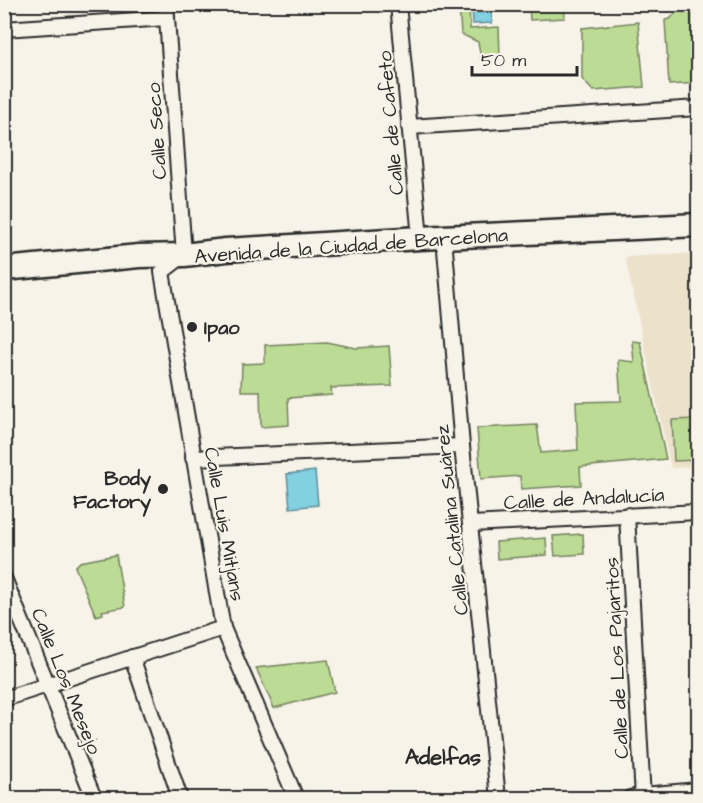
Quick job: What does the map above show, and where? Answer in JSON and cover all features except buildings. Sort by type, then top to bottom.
[{"type":"main road","name":"Avenida de la Ciudad de Barcelona","points":[[4,268],[226,250],[699,225]]},
{"type":"street","name":"Calle de Cafeto","points":[[398,4],[420,238]]},
{"type":"street","points":[[4,29],[167,11]]},
{"type":"street","name":"Calle Seco","points":[[167,11],[184,255]]},
{"type":"street","points":[[409,127],[699,108]]},
{"type":"street","name":"Calle Catalina Suárez","points":[[444,238],[462,446],[472,524],[498,798]]},
{"type":"street","name":"Calle Luis Mitjans","points":[[184,255],[162,272],[223,628],[296,798]]},
{"type":"street","points":[[193,458],[462,446]]},
{"type":"street","name":"Calle de Andalucía","points":[[472,524],[699,512]]},
{"type":"street","name":"Calle de Los Pajaritos","points":[[627,515],[639,797]]},
{"type":"street","name":"Calle Los Mesejo","points":[[4,578],[94,798]]},
{"type":"street","points":[[4,699],[223,628]]},
{"type":"street","points":[[132,657],[180,798]]},
{"type":"street","points":[[639,797],[699,790]]},
{"type":"shaded area","points":[[698,253],[698,466],[671,468],[625,257]]},
{"type":"green space","points":[[683,4],[698,5],[698,83],[669,85],[665,20],[670,19]]},
{"type":"green space","points":[[459,5],[469,5],[470,29],[499,27],[500,56],[481,58],[478,42],[461,34]]},
{"type":"green space","points":[[529,5],[564,5],[565,18],[530,20]]},
{"type":"green space","points":[[638,22],[644,87],[593,91],[582,79],[582,28]]},
{"type":"green space","points":[[632,341],[640,342],[666,459],[580,467],[581,485],[521,489],[520,476],[481,479],[477,428],[537,425],[541,453],[578,450],[576,402],[621,401],[618,360],[634,362]]},
{"type":"green space","points":[[327,342],[356,348],[389,346],[392,386],[331,388],[332,395],[288,398],[289,425],[261,427],[260,391],[241,391],[242,364],[265,363],[265,345]]},
{"type":"green space","points":[[698,419],[698,460],[674,461],[672,420]]},
{"type":"green space","points":[[583,534],[584,554],[555,556],[553,536]]},
{"type":"green space","points":[[546,538],[547,555],[497,559],[496,542]]},
{"type":"green space","points":[[116,555],[125,607],[102,611],[103,614],[96,616],[75,567],[80,562]]},
{"type":"green space","points":[[328,660],[335,692],[274,708],[256,668]]},
{"type":"water","points":[[472,5],[491,5],[492,23],[473,24]]},
{"type":"water","points":[[315,471],[318,505],[290,508],[287,474]]},
{"type":"place","name":"Ipao","points":[[192,327]]},
{"type":"place","name":"Body Factory","points":[[163,489]]},
{"type":"district","name":"Adelfas","points":[[443,756]]}]
